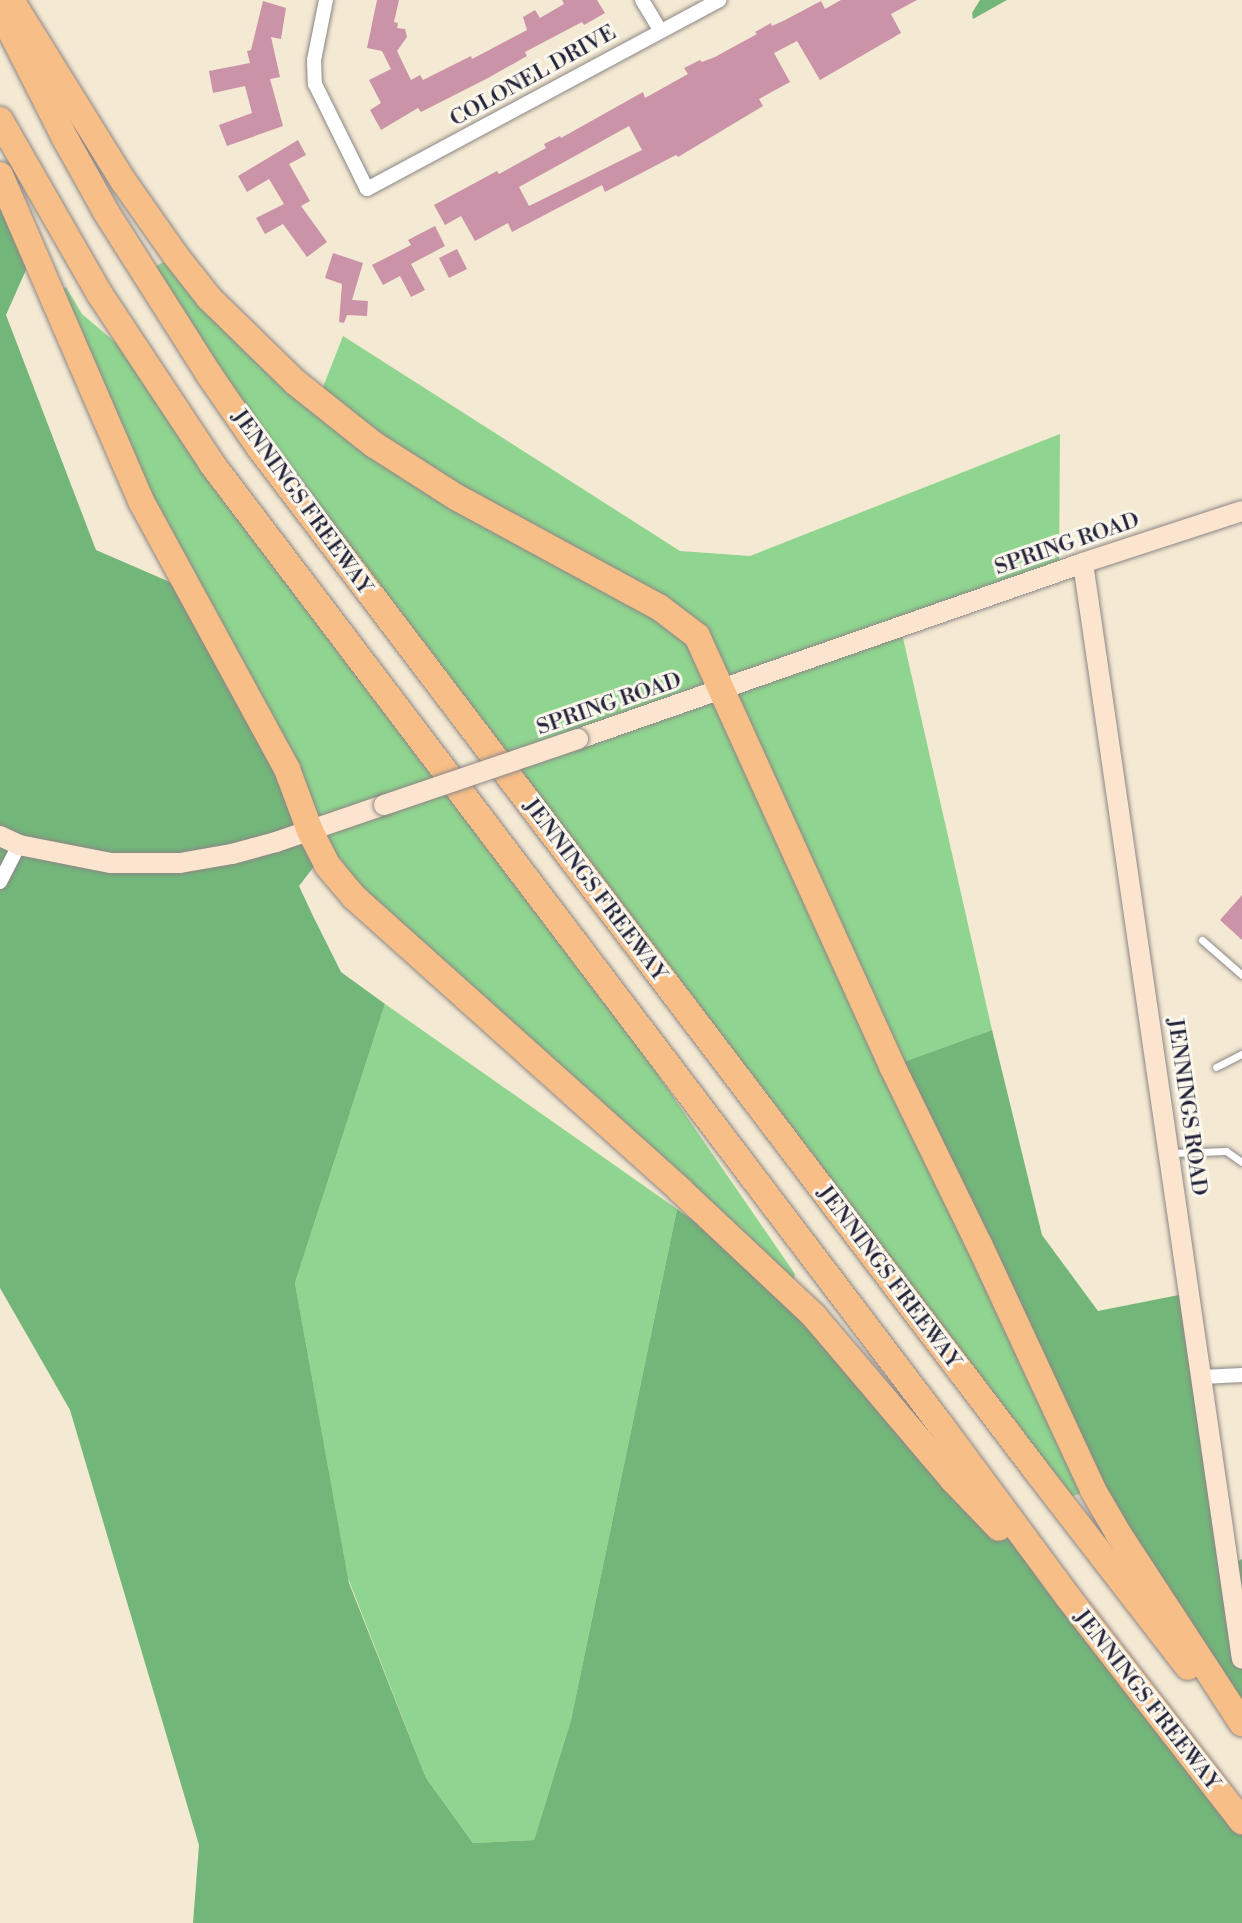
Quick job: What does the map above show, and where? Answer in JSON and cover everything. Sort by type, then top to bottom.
[{"type":"highway","points":[[11,0],[130,191],[209,298],[295,382],[373,444],[456,497],[659,607],[697,636],[892,1066],[979,1244],[1093,1490],[1123,1542],[1215,1679],[1242,1724]]},
{"type":"highway","name":"JENNINGS FREEWAY","points":[[0,10],[66,140],[106,212],[208,373],[259,447],[1035,1469],[1242,1736]]},
{"type":"highway","name":"JENNINGS FREEWAY","points":[[0,120],[99,292],[212,464],[940,1424],[1068,1597],[1242,1821]]},
{"type":"highway","points":[[0,176],[141,503],[287,769],[310,831],[327,865],[354,897],[672,1182],[814,1316],[953,1480],[1068,1597]]},
{"type":"street","name":"COLONEL DRIVE","points":[[326,0],[314,60],[315,84],[367,189],[719,0]]},
{"type":"street","points":[[642,0],[660,30]]},
{"type":"street","name":"SPRING ROAD","points":[[0,837],[19,845],[111,863],[180,863],[232,854],[310,831],[578,740],[1083,563],[1242,511]]},
{"type":"street","name":"JENNINGS ROAD","points":[[1083,563],[1242,1659]]},
{"type":"street","points":[[0,882],[19,845]]},
{"type":"street","points":[[1202,1377],[1242,1375]]},
{"type":"lane","points":[[1202,940],[1242,975]]},
{"type":"lane","points":[[1216,1066],[1242,1054]]},
{"type":"lane","points":[[1169,1153],[1226,1151],[1242,1162]]},
{"type":"green space","points":[[980,0],[1007,0],[973,19],[972,13]]},
{"type":"green space","points":[[0,175],[33,254],[6,315],[96,550],[186,589],[322,856],[299,886],[313,916],[341,972],[385,1004],[295,1283],[349,1583],[426,1778],[473,1843],[534,1840],[571,1720],[677,1209],[778,1282],[1002,1532],[1068,1597],[1242,1821],[1242,1923],[193,1923],[199,1845],[70,1410],[0,1288]]},
{"type":"green space","points":[[176,256],[318,400],[343,336],[680,551],[750,556],[1060,434],[1059,572],[901,629],[992,1030],[892,1066],[1093,1490],[1059,1500],[144,272]]},
{"type":"green space","points":[[66,287],[82,314],[149,371],[502,848],[795,1274],[793,1282],[363,892],[340,858],[322,856],[186,589],[58,292]]},
{"type":"green space","points":[[385,1004],[677,1209],[571,1720],[534,1840],[473,1843],[426,1778],[348,1578],[295,1283]]},
{"type":"green space","points":[[992,1030],[1042,1235],[1098,1311],[1189,1293],[1229,1566],[1242,1559],[1242,1723],[1146,1577],[892,1066]]},
{"type":"building","points":[[377,0],[399,0],[394,22],[398,23],[397,28],[405,29],[407,37],[397,51],[411,80],[420,75],[423,80],[471,56],[472,59],[527,30],[523,17],[535,10],[540,18],[564,4],[562,0],[597,0],[605,13],[584,25],[582,22],[525,52],[527,56],[488,78],[421,112],[418,108],[381,130],[370,110],[381,103],[369,80],[391,69],[382,51],[367,48]]},
{"type":"building","points":[[841,0],[917,0],[891,14],[901,33],[820,80],[797,41],[774,53],[790,82],[759,99],[763,106],[678,157],[676,155],[605,192],[602,185],[512,232],[508,223],[475,241],[461,216],[445,225],[434,205],[497,171],[499,174],[546,148],[544,144],[560,136],[561,138],[643,92],[645,98],[688,74],[684,68],[700,60],[702,62],[715,57],[757,34],[755,32],[771,23],[772,26],[821,1],[825,9]],"holes":[[[629,126],[642,150],[529,206],[519,187]]]},
{"type":"building","points":[[263,1],[286,8],[281,39],[271,37],[280,77],[270,79],[283,126],[227,146],[219,125],[252,113],[245,86],[213,93],[209,71],[250,63],[247,51],[251,50]]},
{"type":"building","points":[[298,140],[306,155],[289,164],[310,201],[301,206],[327,242],[307,257],[283,224],[265,234],[256,218],[284,204],[269,179],[247,192],[238,176]]},
{"type":"building","points":[[435,226],[445,246],[411,264],[425,290],[411,297],[400,276],[383,285],[372,265],[411,245],[408,240]]},
{"type":"building","points":[[457,249],[467,269],[449,278],[439,258]]},
{"type":"building","points":[[333,253],[363,263],[352,300],[368,301],[367,316],[347,315],[344,323],[339,322],[342,284],[325,278]]},
{"type":"building","points":[[1242,895],[1242,940],[1220,920]]}]
